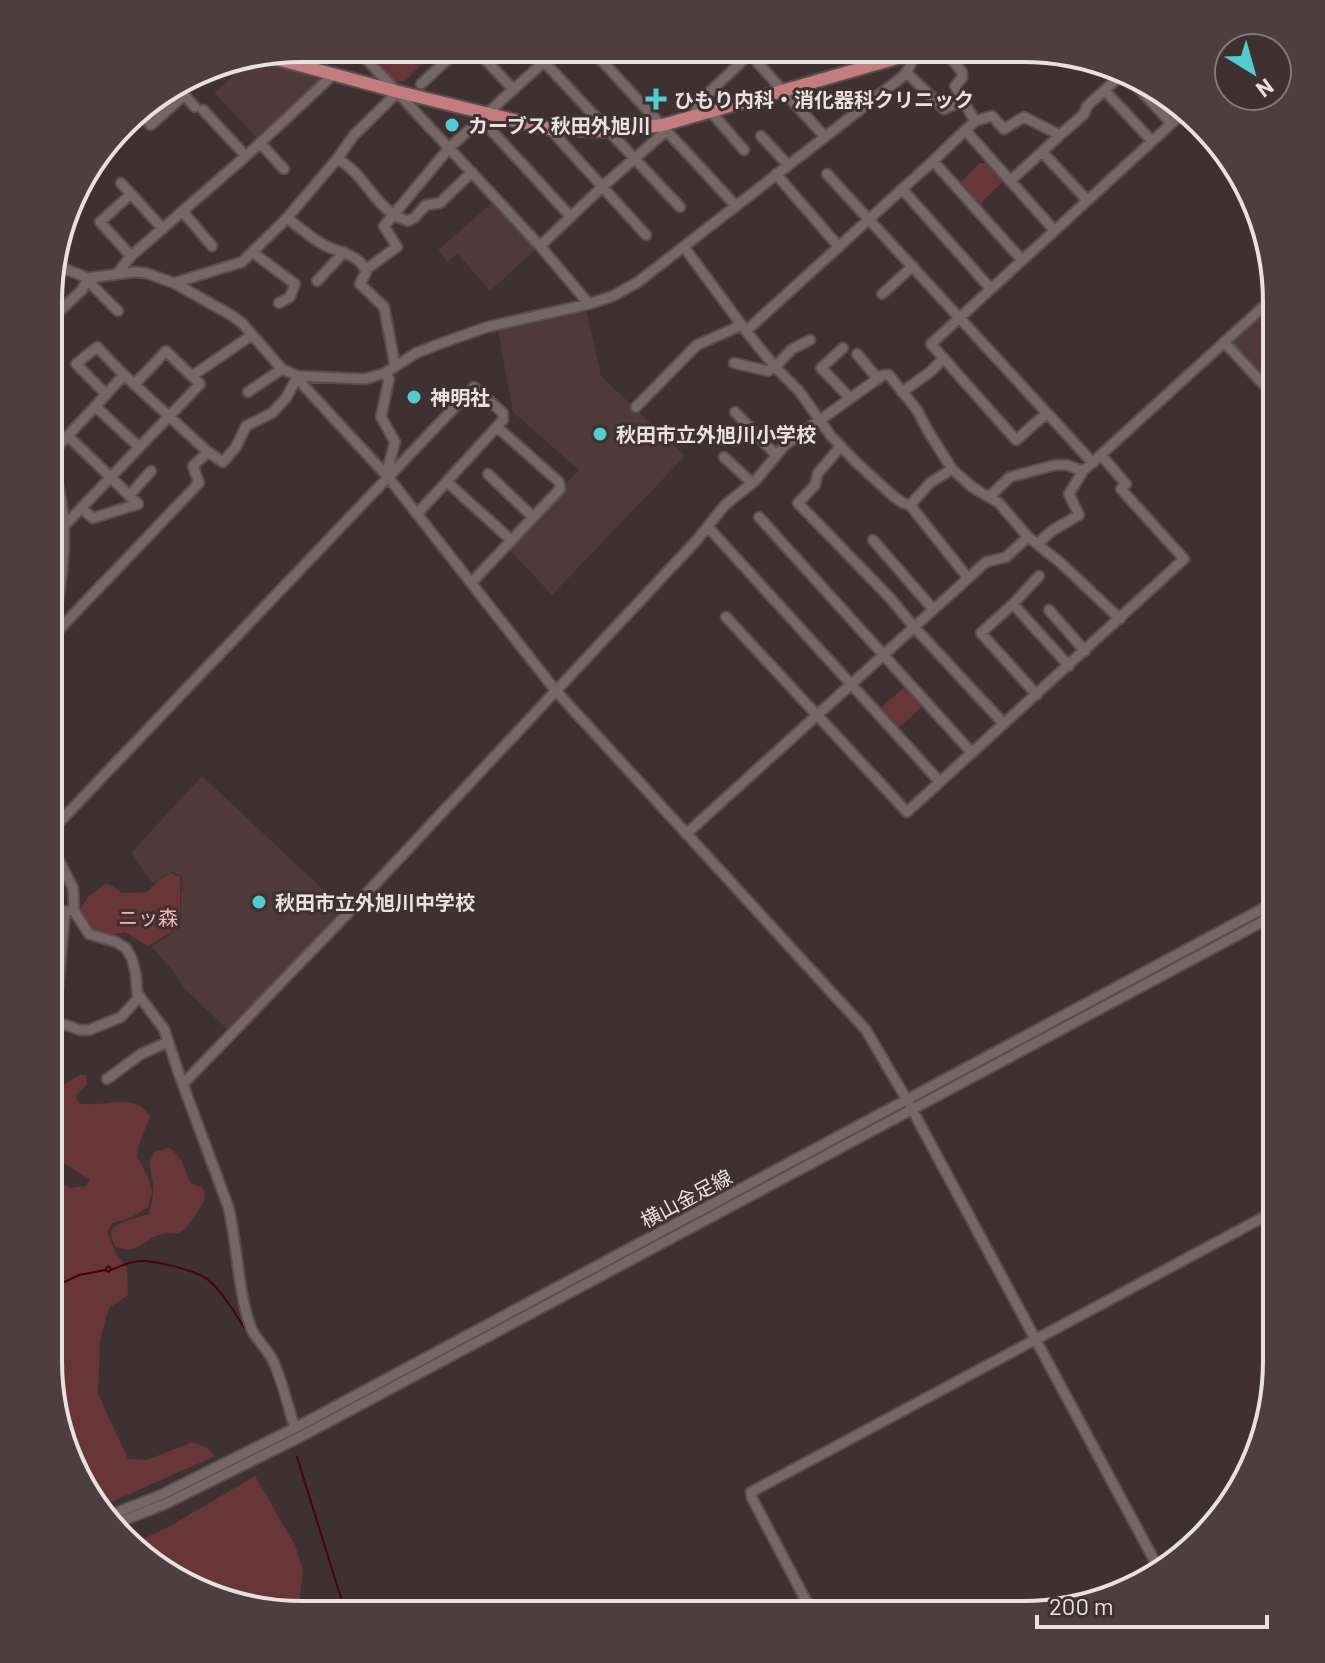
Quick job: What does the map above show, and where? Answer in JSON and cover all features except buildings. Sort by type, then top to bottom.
[{"type":"main road","points":[[292,63],[484,116],[550,129],[609,131],[665,128],[881,62]]},
{"type":"street","points":[[696,117],[697,104],[738,62]]},
{"type":"street","points":[[759,62],[825,137]]},
{"type":"street","points":[[87,279],[118,273],[146,273],[174,283],[242,323],[282,369],[298,376],[365,379],[385,373],[416,353],[487,327],[589,304],[613,296],[638,282],[825,137],[906,72],[913,62]]},
{"type":"street","points":[[954,62],[962,72],[962,78],[955,86],[975,121]]},
{"type":"street","points":[[370,63],[540,246],[589,304]]},
{"type":"street","points":[[421,84],[444,63]]},
{"type":"street","points":[[488,63],[513,89]]},
{"type":"street","points":[[365,270],[397,247],[384,226],[392,214],[449,148],[543,63]]},
{"type":"street","points":[[545,63],[680,207]]},
{"type":"street","points":[[604,63],[736,206]]},
{"type":"street","points":[[906,72],[944,109],[962,101]]},
{"type":"street","points":[[118,273],[131,256],[334,74]]},
{"type":"street","points":[[1010,181],[1084,114],[1087,106],[1116,80]]},
{"type":"street","points":[[174,283],[242,262],[287,218],[354,135],[392,98],[395,91]]},
{"type":"street","points":[[1105,91],[1152,141]]},
{"type":"street","points":[[146,120],[151,125],[184,95],[246,156]]},
{"type":"street","points":[[1146,97],[1171,123]]},
{"type":"street","points":[[711,112],[744,150]]},
{"type":"street","points":[[484,116],[571,217]]},
{"type":"street","points":[[636,407],[697,345],[744,328],[839,247],[975,121],[992,116],[1004,129],[1024,117],[1060,135]]},
{"type":"street","points":[[1047,413],[1016,440],[931,344],[1176,118]]},
{"type":"street","points":[[540,246],[665,128]]},
{"type":"street","points":[[550,129],[646,235]]},
{"type":"street","points":[[966,131],[1054,230]]},
{"type":"street","points":[[761,136],[788,165]]},
{"type":"street","points":[[260,143],[284,169]]},
{"type":"street","points":[[1042,152],[1087,200]]},
{"type":"street","points":[[337,159],[351,169],[392,214],[408,221],[426,205],[440,203],[472,172]]},
{"type":"street","points":[[933,161],[1021,259]]},
{"type":"street","points":[[776,174],[839,247]]},
{"type":"street","points":[[726,617],[907,812],[1184,559],[1121,489],[1126,484],[1047,413],[827,174]]},
{"type":"street","points":[[121,183],[163,229]]},
{"type":"street","points":[[902,189],[990,288]]},
{"type":"street","points":[[131,194],[100,222],[131,256]]},
{"type":"street","points":[[183,212],[212,246]]},
{"type":"street","points":[[287,218],[326,246],[344,252],[363,264],[366,272],[360,284],[384,307],[395,365]]},
{"type":"street","points":[[684,247],[744,328],[799,391],[841,446],[893,496],[910,505],[968,578]]},
{"type":"street","points":[[252,252],[295,284],[290,297],[279,303]]},
{"type":"street","points":[[317,281],[344,252]]},
{"type":"street","points":[[882,294],[913,266]]},
{"type":"street","points":[[64,269],[87,279],[118,311]]},
{"type":"street","points":[[62,309],[82,290],[87,279]]},
{"type":"street","points":[[1037,544],[1053,530],[1079,515],[1069,494],[1083,471],[1263,307]]},
{"type":"street","points":[[192,376],[252,335]]},
{"type":"street","points":[[734,363],[768,371],[792,349],[810,340]]},
{"type":"street","points":[[1225,343],[1263,384]]},
{"type":"street","points":[[106,394],[76,364],[97,347],[134,385],[223,462],[236,447],[246,426],[272,413],[286,398],[298,376]]},
{"type":"street","points":[[843,348],[821,368],[850,398]]},
{"type":"street","points":[[63,527],[200,384],[166,351],[134,385]]},
{"type":"street","points":[[857,354],[878,379]]},
{"type":"street","points":[[902,392],[944,358]]},
{"type":"street","points":[[248,392],[282,369]]},
{"type":"street","points":[[385,373],[389,379],[381,417],[395,442],[386,475]]},
{"type":"street","points":[[62,442],[124,375]]},
{"type":"street","points":[[183,1084],[556,691],[725,505],[752,483],[785,445],[883,375],[889,375],[917,410],[952,469],[972,487],[990,496],[1028,537],[1062,564],[1120,619]]},
{"type":"street","points":[[298,376],[386,475],[556,691],[866,1030],[1155,1562]]},
{"type":"street","points":[[62,819],[386,475],[474,387],[503,413],[503,420],[417,514]]},
{"type":"street","points":[[95,406],[139,447]]},
{"type":"street","points":[[735,412],[776,455]]},
{"type":"street","points":[[471,583],[560,489],[559,482],[497,427]]},
{"type":"street","points":[[68,436],[138,504],[93,518],[81,508]]},
{"type":"street","points":[[841,446],[818,473],[815,485],[798,503],[891,599],[1004,724]]},
{"type":"street","points":[[62,625],[199,483],[193,466],[208,452]]},
{"type":"street","points":[[724,457],[752,483]]},
{"type":"street","points":[[990,496],[1010,477],[1055,465],[1067,465],[1083,471]]},
{"type":"street","points":[[910,505],[930,483],[952,469]]},
{"type":"street","points":[[129,496],[151,471]]},
{"type":"street","points":[[488,474],[533,517]]},
{"type":"street","points":[[447,482],[511,540]]},
{"type":"street","points":[[62,501],[62,579]]},
{"type":"street","points":[[759,517],[972,753]]},
{"type":"street","points":[[708,527],[940,782]]},
{"type":"street","points":[[686,834],[986,562],[1006,557],[1028,537]]},
{"type":"street","points":[[873,540],[933,609]]},
{"type":"street","points":[[1037,695],[981,633],[1039,576]]},
{"type":"street","points":[[1013,604],[1069,666]]},
{"type":"street","points":[[1049,610],[1085,651]]},
{"type":"street","points":[[62,866],[73,888],[62,971]]},
{"type":"street","name":"横山金足線","points":[[123,1520],[165,1504],[285,1445],[1262,909]]},
{"type":"street","points":[[62,911],[70,911]]},
{"type":"street","points":[[70,911],[89,934],[126,948],[136,975],[137,993],[164,1029],[228,1206],[239,1277],[252,1331],[275,1364],[295,1428]]},
{"type":"street","name":"横山金足線","points":[[117,1513],[161,1495],[295,1428],[1262,922]]},
{"type":"street","points":[[62,1025],[89,1030],[121,1017],[140,996]]},
{"type":"street","points":[[107,1079],[141,1054],[168,1042]]},
{"type":"street","points":[[806,1600],[751,1492],[1262,1218]]},
{"type":"shaded area","points":[[270,65],[323,79],[258,139],[214,93],[240,70]]},
{"type":"shaded area","points":[[493,202],[537,248],[490,291],[458,254],[447,262],[438,250]]},
{"type":"shaded area","name":"秋田市立外旭川小学校","points":[[586,309],[601,376],[685,456],[552,595],[506,546],[579,470],[513,412],[498,331]]},
{"type":"shaded area","points":[[1263,316],[1263,378],[1232,344]]},
{"type":"shaded area","name":"秋田市立外旭川中学校","points":[[202,776],[344,909],[229,1031],[184,988],[151,946],[170,935],[181,916],[181,876],[172,872],[152,883],[131,853]]},
{"type":"green space","points":[[378,63],[423,63],[405,81],[395,82]]},
{"type":"green space","points":[[980,163],[990,163],[1004,180],[980,204],[961,182]]},
{"type":"green space","points":[[906,686],[924,705],[897,729],[878,710]]},
{"type":"green space","name":"ニッ森","points":[[171,873],[180,877],[180,916],[170,933],[148,946],[125,932],[108,936],[91,930],[80,910],[88,897],[106,883],[122,893],[147,892]]},
{"type":"green space","points":[[79,1075],[86,1075],[87,1085],[76,1095],[78,1103],[133,1103],[142,1107],[150,1117],[137,1157],[152,1192],[148,1207],[130,1218],[112,1223],[107,1232],[127,1268],[128,1295],[109,1308],[100,1340],[98,1394],[128,1459],[147,1460],[192,1442],[208,1448],[215,1456],[109,1503],[80,1453],[64,1392],[62,1183],[70,1188],[86,1186],[90,1180],[62,1162],[62,1086]]},
{"type":"green space","points":[[169,1148],[180,1159],[190,1183],[203,1188],[204,1201],[181,1232],[156,1236],[135,1248],[115,1246],[111,1233],[113,1228],[149,1214],[153,1188],[149,1163],[154,1152]]},
{"type":"green space","points":[[255,1476],[295,1545],[303,1570],[300,1600],[240,1593],[182,1569],[142,1539]]},
{"type":"waterway","points":[[111,1270],[133,1262],[148,1261],[194,1272],[218,1290],[245,1329]]},
{"type":"waterway","points":[[108,1266],[111,1269],[109,1272],[105,1270],[108,1266]]},
{"type":"waterway","points":[[62,1283],[79,1275],[105,1270]]},
{"type":"waterway","points":[[267,1358],[285,1413]]},
{"type":"waterway","points":[[297,1457],[342,1600]]},
{"type":"place","name":"ひもり内科・消化器科クリニック","points":[[656,99]]},
{"type":"place","name":"カーブス 秋田外旭川","points":[[452,125]]},
{"type":"place","name":"神明社","points":[[414,397]]},
{"type":"place","name":"秋田市立外旭川小学校","points":[[600,434]]},
{"type":"place","name":"秋田市立外旭川中学校","points":[[259,902]]}]
